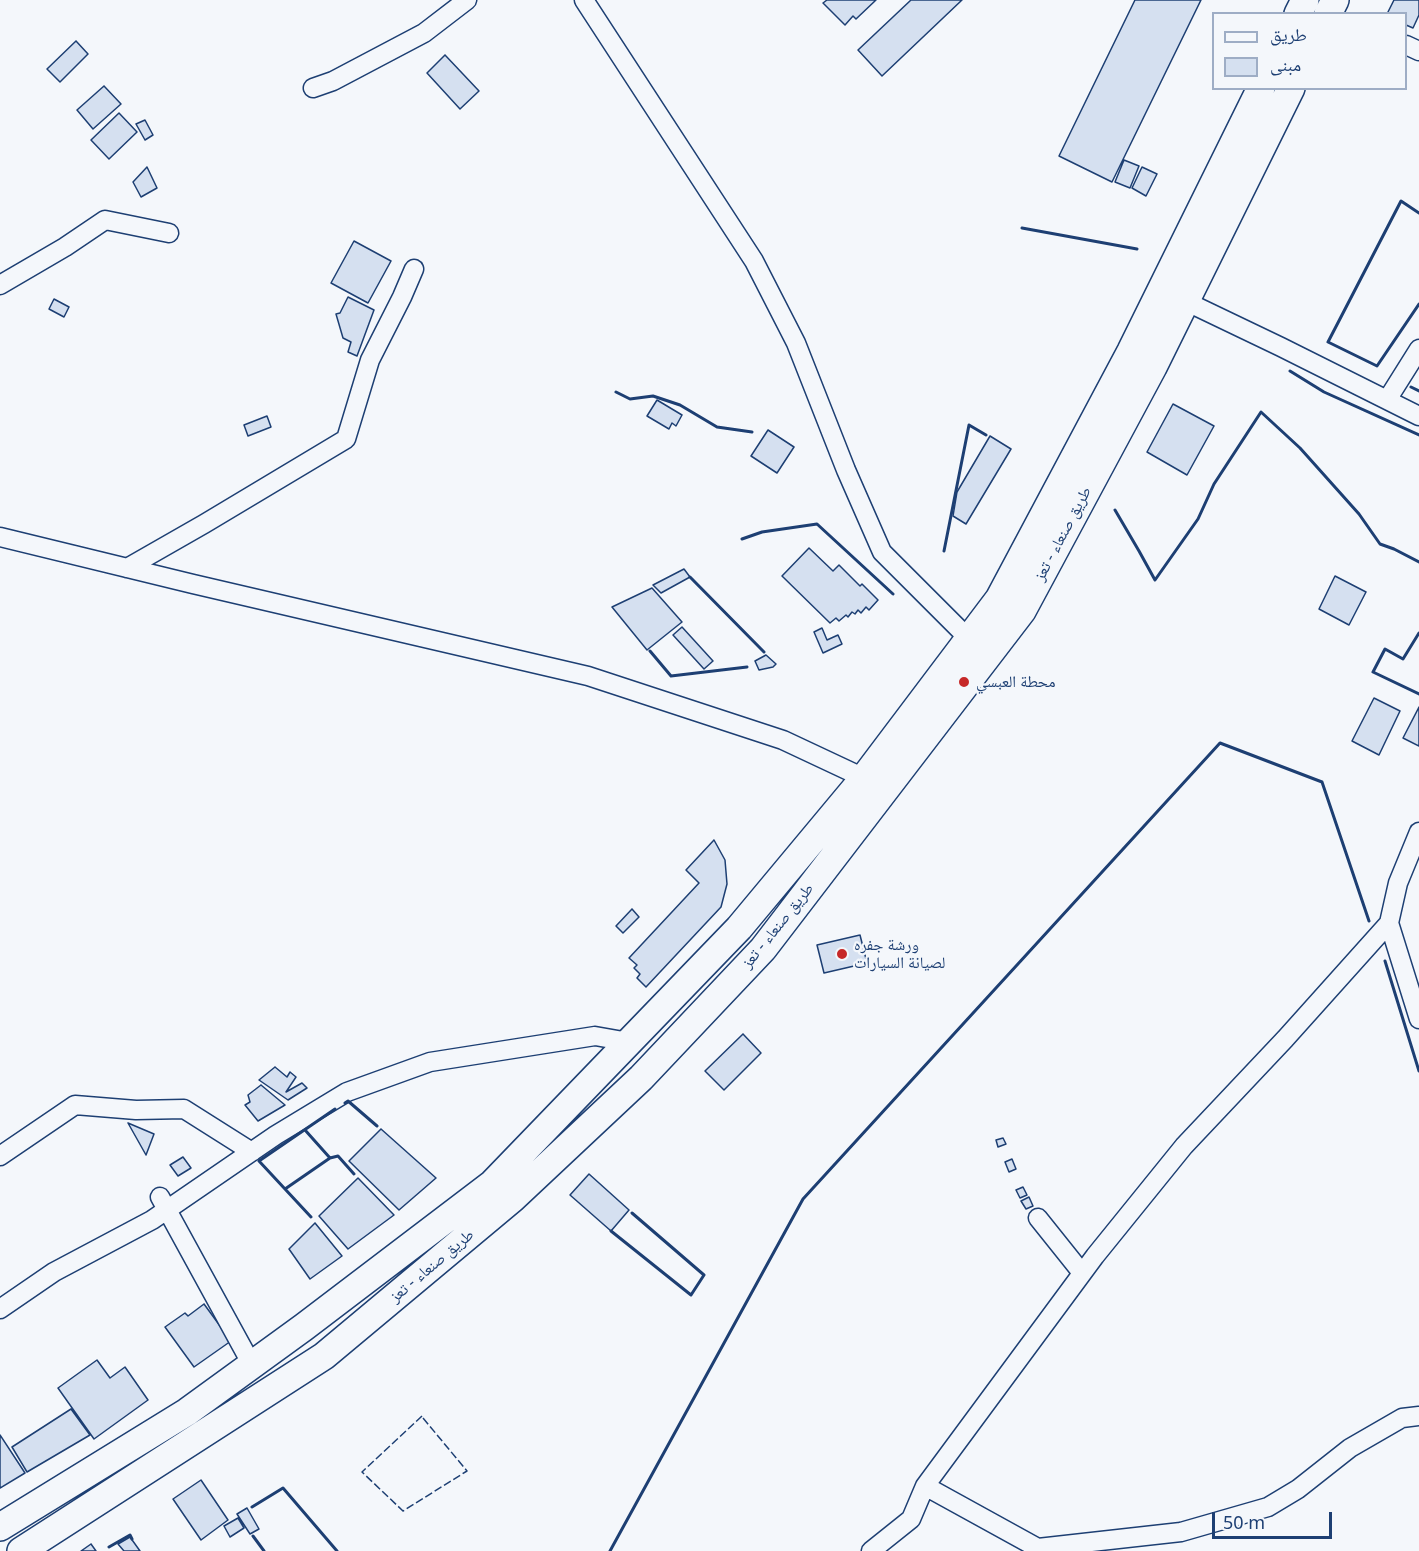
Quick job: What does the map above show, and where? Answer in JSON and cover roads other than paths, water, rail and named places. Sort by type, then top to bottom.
[{"type":"highway","name":"طريق صنعاء - تعز","points":[[0,1527],[187,1412],[314,1320],[492,1184],[740,928],[864,778],[999,599],[1131,351],[1260,90]]},
{"type":"highway","name":"طريق صنعاء - تعز","points":[[21,1551],[324,1356],[512,1199],[641,1078],[755,957],[1022,611],[1153,367],[1290,90]]},
{"type":"street","points":[[314,88],[333,81],[424,33],[467,0]]},
{"type":"street","points":[[584,0],[754,261],[796,343],[846,470],[882,552],[969,639]]},
{"type":"street","points":[[0,285],[105,220],[169,233]]},
{"type":"street","points":[[127,568],[346,439],[370,360],[414,269]]},
{"type":"street","points":[[1185,301],[1419,416]]},
{"type":"street","points":[[1387,400],[1419,349]]},
{"type":"street","points":[[0,537],[588,676],[783,740],[864,778]]},
{"type":"street","points":[[871,1551],[911,1519],[925,1486],[1082,1274],[1184,1146],[1389,924],[1398,883],[1419,832]]},
{"type":"street","points":[[1389,924],[1419,1019]]},
{"type":"street","points":[[0,1309],[54,1272],[152,1220],[163,1204],[252,1152],[346,1092],[430,1062],[595,1036],[629,1042]]},
{"type":"street","points":[[0,1156],[75,1106],[136,1110],[184,1109],[252,1152]]},
{"type":"street","points":[[163,1204],[252,1365]]},
{"type":"street","points":[[1038,1218],[1082,1274]]},
{"type":"street","points":[[925,1486],[1040,1549],[1181,1532],[1268,1507],[1298,1489],[1350,1448],[1402,1418],[1419,1416]]},
{"type":"place","name":"محطة العبسي","points":[[964,682]]},
{"type":"place","name":"ورشة جفره لصيانة السيارات","points":[[842,954]]}]
